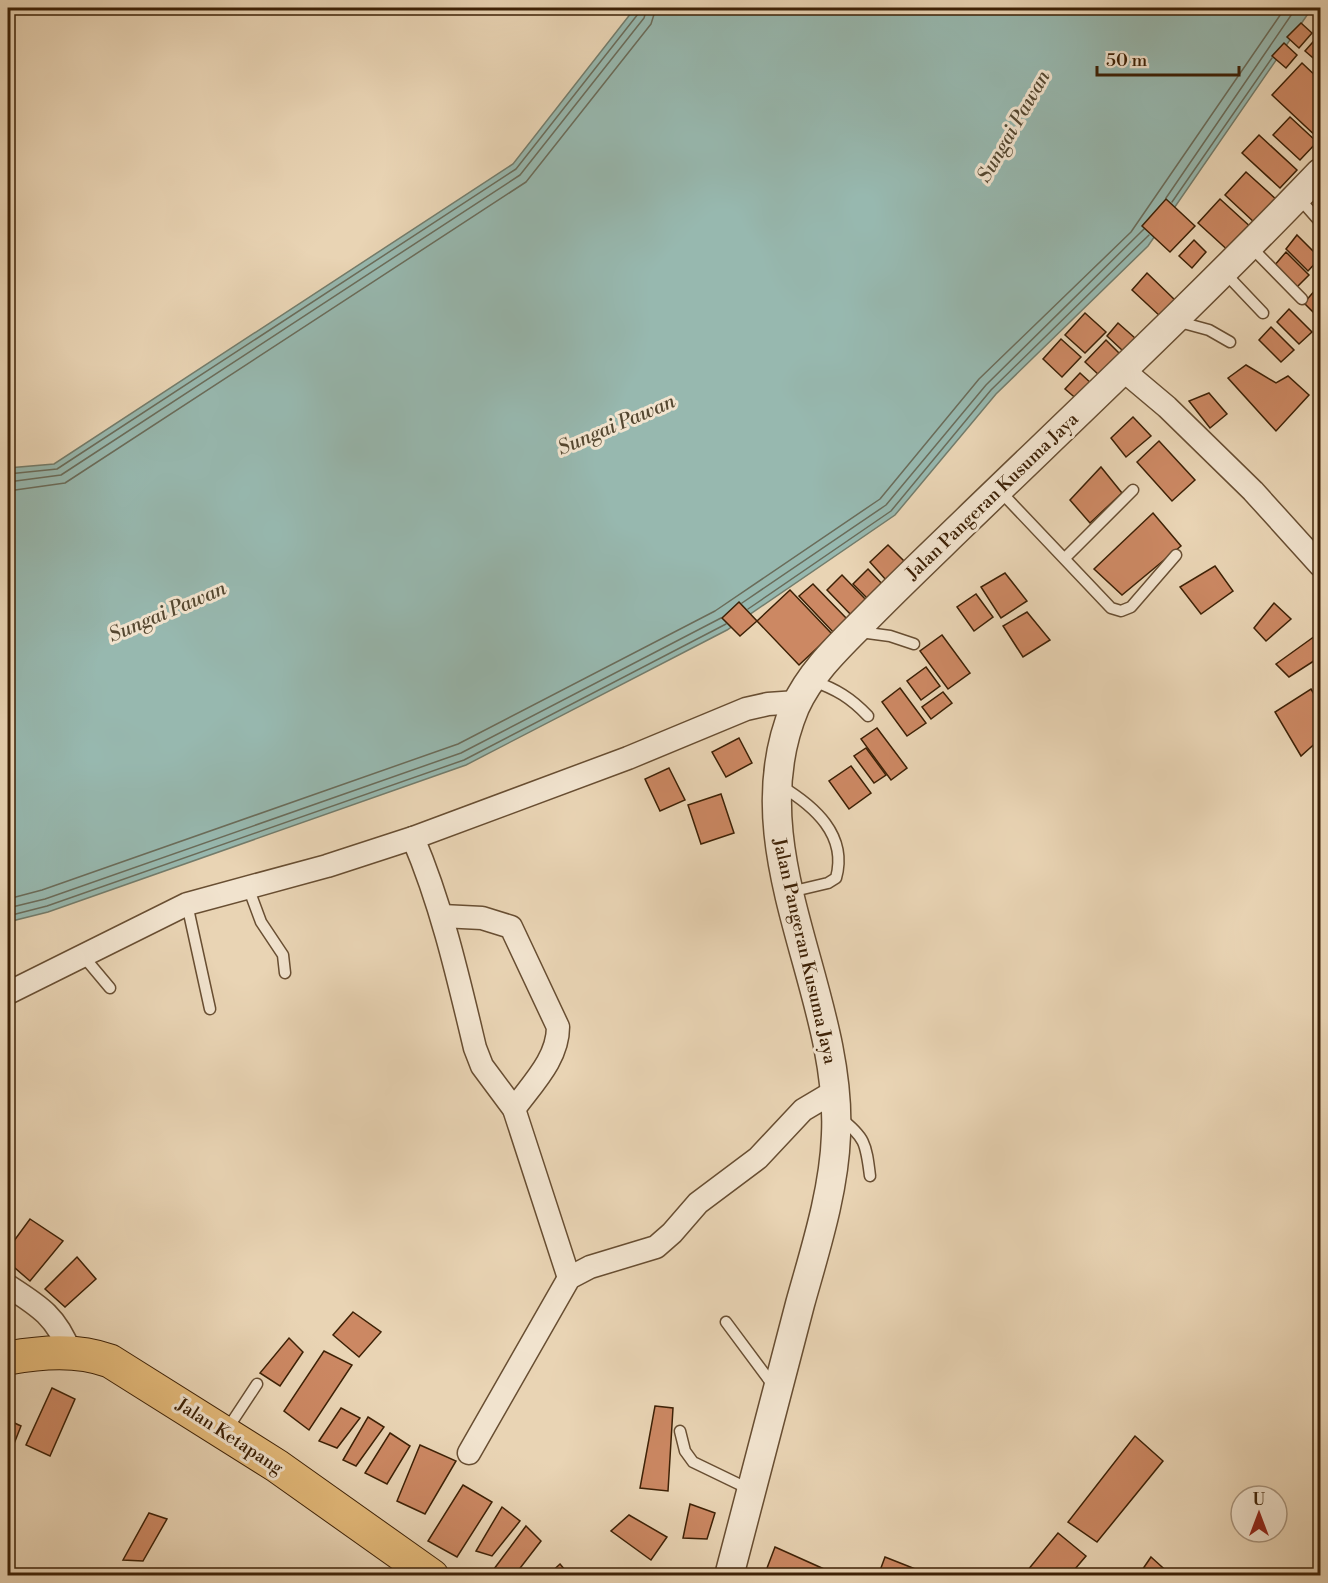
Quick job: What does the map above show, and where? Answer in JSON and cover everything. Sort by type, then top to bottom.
[{"type":"main road","name":"Jalan Ketapang","points":[[8,1358],[70,1352],[88,1354],[110,1361],[277,1466],[432,1575]]},
{"type":"street","name":"Jalan Pangeran Kusuma Jaya","points":[[729,1575],[830,1182],[836,1139],[836,1103],[825,1026],[780,846],[776,782],[781,747],[803,691],[854,631],[1123,370],[1298,197],[1320,172]]},
{"type":"street","points":[[1123,370],[1167,407],[1253,491],[1320,565]]},
{"type":"street","points":[[8,993],[187,904],[413,838],[628,758],[746,710],[803,691]]},
{"type":"street","points":[[413,838],[431,881],[442,916],[475,1048],[482,1066],[514,1109],[569,1278]]},
{"type":"street","points":[[442,916],[482,918],[511,927],[558,1027],[558,1038],[550,1059],[514,1109]]},
{"type":"street","points":[[470,1453],[569,1278],[590,1267],[656,1247],[672,1233],[698,1203],[758,1158],[802,1110],[836,1103]]},
{"type":"street","points":[[8,1286],[53,1319],[61,1330],[70,1352]]},
{"type":"lane","points":[[1298,197],[1320,222]]},
{"type":"lane","points":[[1249,244],[1302,300]]},
{"type":"lane","points":[[1223,271],[1263,313]]},
{"type":"lane","points":[[1173,320],[1209,330],[1230,342]]},
{"type":"lane","points":[[999,490],[1111,608],[1121,611],[1131,607],[1176,555]]},
{"type":"lane","points":[[1065,558],[1133,490]]},
{"type":"lane","points":[[854,631],[890,636],[914,644]]},
{"type":"lane","points":[[803,691],[839,690],[853,700],[868,716]]},
{"type":"lane","points":[[776,782],[809,803],[822,819],[837,846],[841,861],[836,878],[828,884],[790,892]]},
{"type":"lane","points":[[248,887],[261,922],[283,955],[285,973]]},
{"type":"lane","points":[[187,904],[210,1009]]},
{"type":"lane","points":[[84,957],[110,988]]},
{"type":"lane","points":[[836,1103],[861,1134],[867,1146],[870,1176]]},
{"type":"lane","points":[[726,1322],[778,1390]]},
{"type":"lane","points":[[225,1433],[257,1384]]},
{"type":"lane","points":[[680,1431],[685,1451],[693,1462],[751,1490]]},
{"type":"water","name":"Sungai Pawan","points":[[635,8],[1312,8],[1148,246],[996,394],[895,515],[727,630],[466,765],[48,912],[8,922],[8,468],[54,464],[513,164]]},
{"type":"building","points":[[1301,23],[1312,33],[1299,48],[1287,37]]},
{"type":"building","points":[[1320,34],[1320,61],[1319,63],[1305,51]]},
{"type":"building","points":[[1284,43],[1297,55],[1286,68],[1272,56]]},
{"type":"building","points":[[1302,63],[1320,80],[1320,140],[1272,95]]},
{"type":"building","points":[[1290,117],[1317,142],[1300,160],[1273,135]]},
{"type":"building","points":[[1259,135],[1297,170],[1280,188],[1242,153]]},
{"type":"building","points":[[1246,172],[1278,201],[1256,224],[1225,195]]},
{"type":"building","points":[[1166,199],[1195,226],[1170,252],[1142,226]]},
{"type":"building","points":[[1220,199],[1254,230],[1232,254],[1198,223]]},
{"type":"building","points":[[1297,235],[1320,258],[1308,271],[1286,249]]},
{"type":"building","points":[[1194,240],[1206,252],[1192,268],[1179,256]]},
{"type":"building","points":[[1286,252],[1309,275],[1296,288],[1274,266]]},
{"type":"building","points":[[1147,273],[1176,301],[1161,317],[1132,290]]},
{"type":"building","points":[[1316,289],[1320,293],[1320,319],[1304,303]]},
{"type":"building","points":[[1289,309],[1312,332],[1299,344],[1277,322]]},
{"type":"building","points":[[1085,313],[1106,332],[1085,353],[1065,335]]},
{"type":"building","points":[[1118,323],[1135,338],[1123,351],[1107,336]]},
{"type":"building","points":[[1271,327],[1294,350],[1281,362],[1259,340]]},
{"type":"building","points":[[1061,339],[1081,357],[1062,377],[1043,359]]},
{"type":"building","points":[[1106,340],[1120,354],[1100,376],[1085,362]]},
{"type":"building","points":[[1246,365],[1276,383],[1288,376],[1309,395],[1276,431],[1228,378]]},
{"type":"building","points":[[1080,373],[1093,385],[1079,401],[1065,389]]},
{"type":"building","points":[[1209,393],[1227,414],[1210,428],[1189,401]]},
{"type":"building","points":[[1133,417],[1151,436],[1126,457],[1111,438]]},
{"type":"building","points":[[1159,441],[1195,480],[1172,501],[1137,462]]},
{"type":"building","points":[[1101,467],[1122,493],[1090,523],[1070,500]]},
{"type":"building","points":[[1153,513],[1181,546],[1122,595],[1094,569]]},
{"type":"building","points":[[888,545],[905,562],[886,580],[870,562]]},
{"type":"building","points":[[1215,566],[1233,591],[1201,614],[1180,587]]},
{"type":"building","points":[[868,569],[885,587],[870,601],[853,584]]},
{"type":"building","points":[[1005,573],[1027,601],[1001,618],[981,587]]},
{"type":"building","points":[[842,575],[869,603],[854,618],[827,590]]},
{"type":"building","points":[[813,584],[848,620],[834,633],[799,596]]},
{"type":"building","points":[[790,590],[832,634],[799,665],[757,621]]},
{"type":"building","points":[[976,594],[993,617],[974,631],[957,607]]},
{"type":"building","points":[[739,602],[757,621],[740,636],[722,618]]},
{"type":"building","points":[[1274,603],[1291,619],[1266,641],[1254,628]]},
{"type":"building","points":[[1027,612],[1050,640],[1023,657],[1003,626]]},
{"type":"building","points":[[942,635],[970,673],[948,689],[920,651]]},
{"type":"building","points":[[1315,636],[1320,644],[1320,657],[1289,677],[1276,664]]},
{"type":"building","points":[[926,667],[940,686],[921,700],[907,681]]},
{"type":"building","points":[[900,688],[926,723],[907,736],[882,702]]},
{"type":"building","points":[[1311,689],[1320,704],[1320,739],[1301,756],[1275,712]]},
{"type":"building","points":[[943,692],[952,703],[931,719],[922,707]]},
{"type":"building","points":[[877,728],[907,768],[891,780],[861,739]]},
{"type":"building","points":[[739,738],[752,763],[726,777],[712,752]]},
{"type":"building","points":[[866,748],[886,775],[874,783],[854,756]]},
{"type":"building","points":[[851,766],[871,793],[849,809],[829,781]]},
{"type":"building","points":[[669,768],[685,800],[660,811],[645,779]]},
{"type":"building","points":[[721,794],[734,833],[701,844],[688,805]]},
{"type":"building","points":[[30,1219],[63,1241],[30,1281],[8,1262],[8,1249]]},
{"type":"building","points":[[77,1257],[96,1279],[65,1307],[45,1289]]},
{"type":"building","points":[[353,1312],[381,1332],[359,1357],[333,1335]]},
{"type":"building","points":[[289,1338],[303,1352],[280,1386],[260,1373]]},
{"type":"building","points":[[324,1351],[352,1365],[309,1430],[284,1411]]},
{"type":"building","points":[[52,1388],[75,1399],[50,1456],[26,1445]]},
{"type":"building","points":[[655,1406],[673,1408],[668,1491],[640,1488]]},
{"type":"building","points":[[341,1408],[360,1418],[337,1448],[319,1441]]},
{"type":"building","points":[[368,1417],[384,1427],[356,1466],[343,1460]]},
{"type":"building","points":[[8,1420],[21,1426],[8,1459]]},
{"type":"building","points":[[390,1433],[410,1446],[387,1484],[365,1473]]},
{"type":"building","points":[[1135,1436],[1163,1461],[1097,1542],[1068,1522]]},
{"type":"building","points":[[420,1445],[456,1461],[425,1514],[397,1501]]},
{"type":"building","points":[[463,1485],[492,1502],[457,1557],[428,1541]]},
{"type":"building","points":[[690,1504],[715,1513],[707,1539],[683,1538]]},
{"type":"building","points":[[502,1507],[520,1521],[492,1556],[476,1551]]},
{"type":"building","points":[[149,1513],[167,1519],[143,1561],[123,1560]]},
{"type":"building","points":[[629,1515],[667,1537],[651,1560],[611,1531]]},
{"type":"building","points":[[526,1526],[541,1541],[514,1576],[501,1576],[494,1569]]},
{"type":"building","points":[[1058,1533],[1086,1556],[1069,1576],[1023,1576]]},
{"type":"building","points":[[775,1547],[824,1569],[821,1576],[764,1576]]},
{"type":"building","points":[[885,1557],[933,1576],[878,1576]]},
{"type":"building","points":[[1151,1557],[1172,1576],[1138,1576]]},
{"type":"building","points":[[560,1564],[570,1576],[547,1576]]}]
